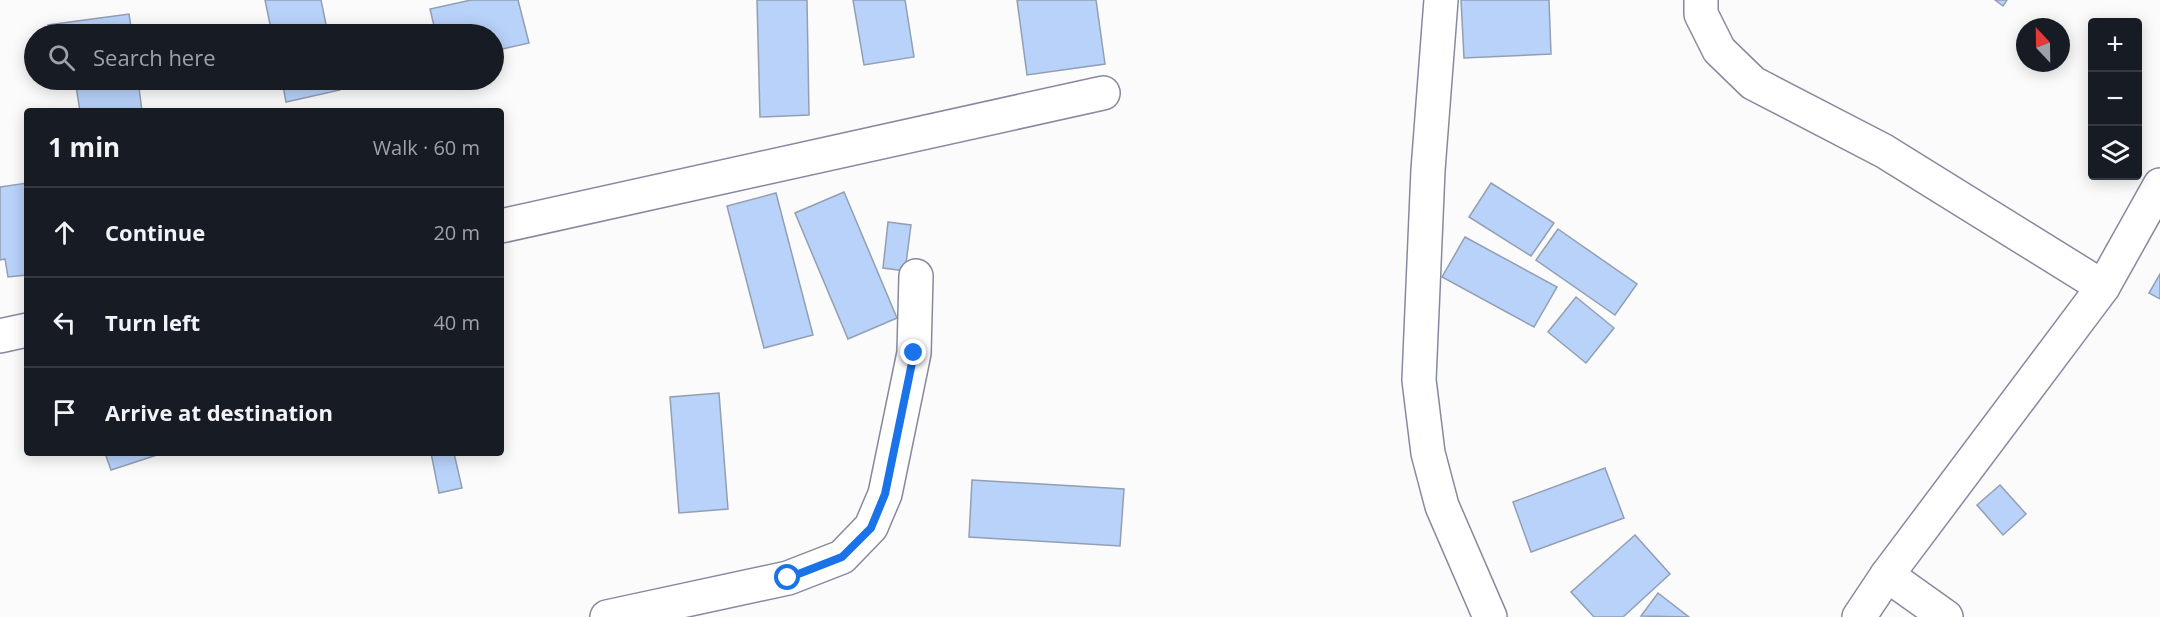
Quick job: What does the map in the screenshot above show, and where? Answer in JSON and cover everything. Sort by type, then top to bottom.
[{"type":"street","points":[[1441,0],[1428,170],[1419,380],[1428,453],[1442,506],[1490,617]]},
{"type":"street","points":[[1701,0],[1701,14],[1719,50],[1753,83],[1884,151],[2103,287]]},
{"type":"street","points":[[504,225],[1103,93]]},
{"type":"street","points":[[1859,617],[1887,574],[2103,287],[2160,185]]},
{"type":"street","points":[[607,617],[788,578],[842,557],[871,528],[885,494],[914,353],[916,276]]},
{"type":"street","points":[[0,336],[24,331]]},
{"type":"street","points":[[1887,574],[1946,617]]},
{"type":"building","points":[[265,0],[321,0],[326,24],[270,24]]},
{"type":"building","points":[[471,0],[518,0],[529,43],[504,49],[504,24],[434,24],[430,9]]},
{"type":"building","points":[[757,0],[807,0],[809,115],[760,117]]},
{"type":"building","points":[[853,0],[905,0],[914,57],[864,65]]},
{"type":"building","points":[[1017,0],[1096,0],[1105,64],[1027,75]]},
{"type":"building","points":[[1461,0],[1549,0],[1551,54],[1464,58]]},
{"type":"building","points":[[1995,0],[2007,0],[2003,6]]},
{"type":"building","points":[[129,14],[130,24],[55,24]]},
{"type":"building","points":[[77,90],[139,90],[142,108],[80,108]]},
{"type":"building","points":[[284,90],[340,90],[286,102]]},
{"type":"building","points":[[24,183],[24,275],[8,277],[5,259],[0,260],[0,187]]},
{"type":"building","points":[[1491,183],[1554,223],[1531,256],[1469,217]]},
{"type":"building","points":[[844,192],[897,318],[848,339],[795,213]]},
{"type":"building","points":[[776,193],[813,335],[764,348],[727,206]]},
{"type":"building","points":[[888,222],[911,225],[905,271],[883,268]]},
{"type":"building","points":[[1558,229],[1637,284],[1615,315],[1536,260]]},
{"type":"building","points":[[1465,237],[1557,287],[1534,327],[1442,277]]},
{"type":"building","points":[[2160,274],[2160,299],[2149,293]]},
{"type":"building","points":[[1576,297],[1614,328],[1586,363],[1548,332]]},
{"type":"building","points":[[719,393],[728,509],[679,513],[670,397]]},
{"type":"building","points":[[106,456],[154,456],[111,470]]},
{"type":"building","points":[[432,456],[455,456],[462,488],[439,493]]},
{"type":"building","points":[[1605,468],[1624,518],[1531,552],[1513,502]]},
{"type":"building","points":[[972,480],[1124,489],[1120,546],[969,537]]},
{"type":"building","points":[[2000,485],[2026,514],[2003,535],[1977,505]]},
{"type":"building","points":[[1635,535],[1670,574],[1623,617],[1594,617],[1571,592]]},
{"type":"building","points":[[1658,593],[1689,617],[1641,616]]},
{"type":"route","points":[[788,578],[842,557],[871,528],[885,494],[914,353]]}]
